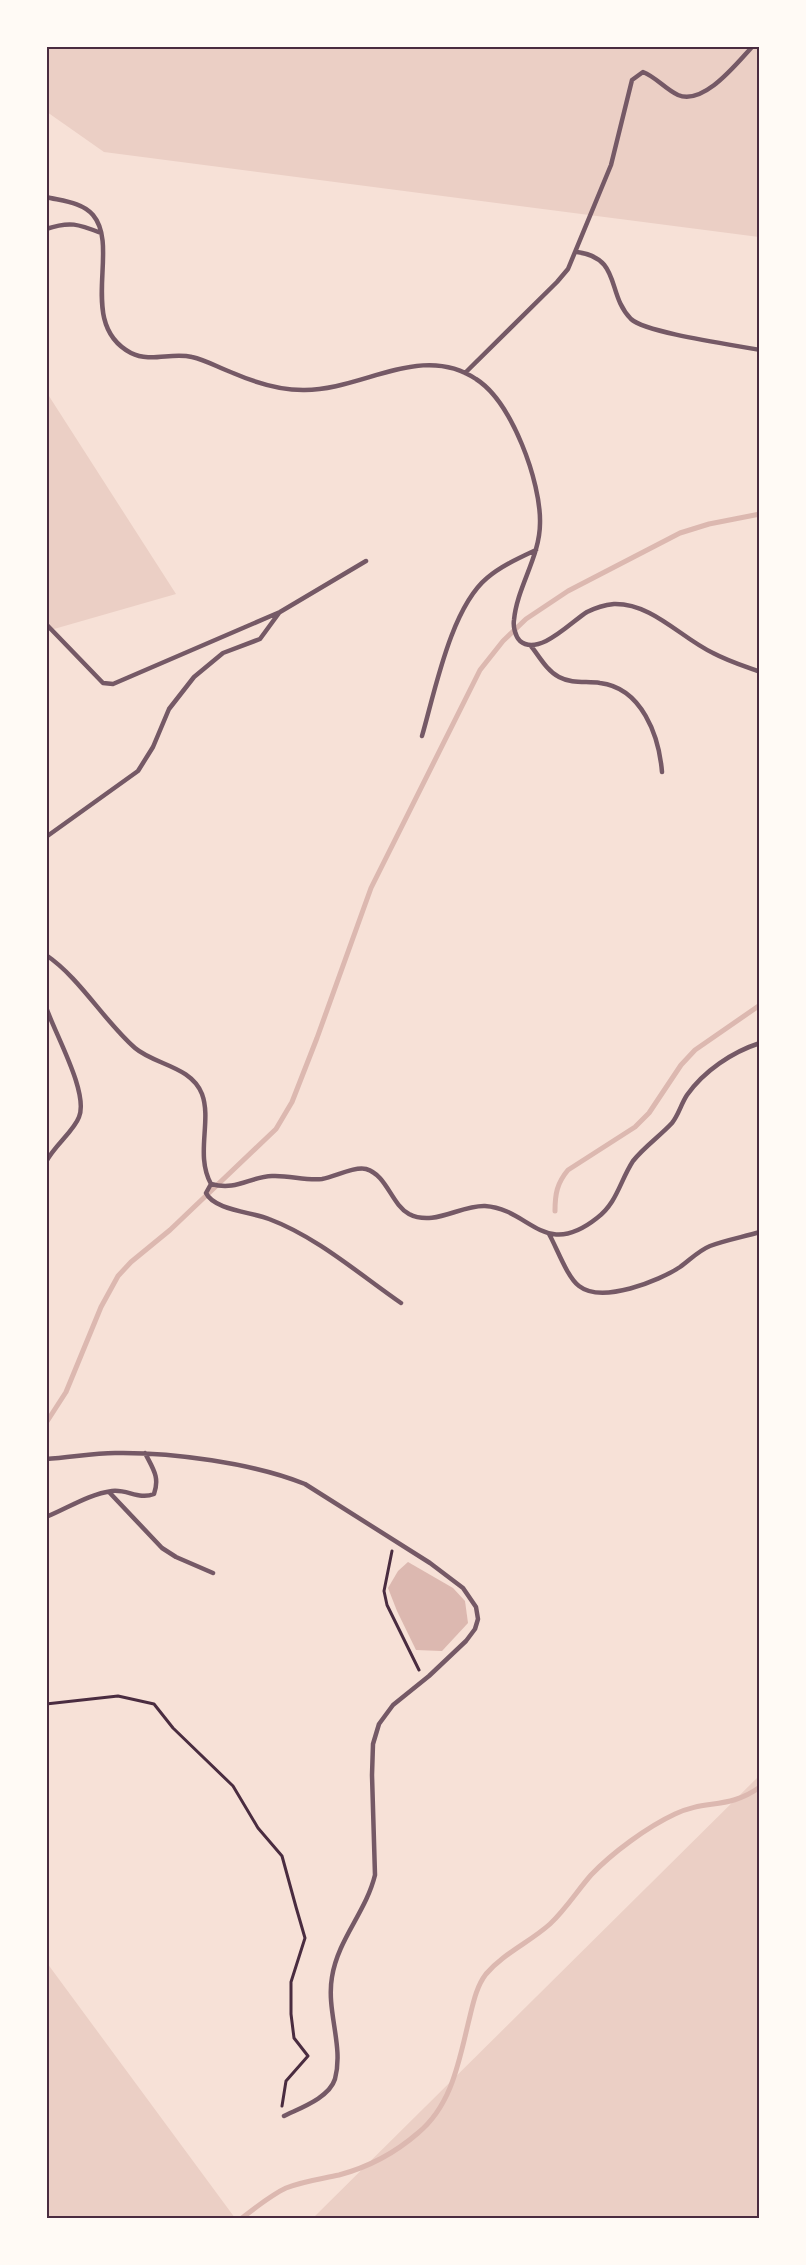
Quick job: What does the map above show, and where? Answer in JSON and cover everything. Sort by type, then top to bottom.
[{"type":"lane","points":[[465,373],[568,269],[611,165],[632,80],[642,72],[678,95],[686,97],[699,94],[714,86],[753,46]]},
{"type":"lane","points":[[46,197],[79,204],[92,214],[101,233],[101,302],[104,317],[117,342],[130,353],[145,358],[189,356],[253,381],[302,390],[328,389],[419,364],[436,365],[465,373],[490,390],[506,409],[518,435],[538,504],[540,524],[536,550],[513,622],[516,636],[521,642],[531,646],[557,677],[575,682],[602,683],[622,689],[636,702],[652,728],[661,757],[662,772]]},
{"type":"lane","points":[[46,229],[61,224],[75,223],[101,233]]},
{"type":"lane","points":[[576,252],[589,254],[600,260],[607,268],[629,317],[638,324],[655,330],[759,350]]},
{"type":"lane","points":[[422,736],[452,632],[471,597],[486,578],[536,550]]},
{"type":"lane","points":[[46,624],[103,683],[113,684],[280,612],[366,561]]},
{"type":"lane","points":[[531,646],[546,642],[589,611],[603,606],[629,606],[655,616],[712,653],[759,672]]},
{"type":"lane","points":[[46,837],[138,771],[153,747],[169,709],[194,677],[223,653],[260,639],[280,612]]},
{"type":"lane","points":[[46,955],[70,976],[135,1048],[150,1058],[170,1065],[187,1076],[199,1088],[203,1096],[204,1107],[203,1162],[211,1184],[206,1193],[214,1203],[284,1225],[305,1236],[401,1303]]},
{"type":"lane","points":[[46,1007],[80,1087],[82,1101],[79,1118],[46,1162]]},
{"type":"lane","points":[[211,1184],[223,1187],[235,1186],[270,1176],[323,1179],[363,1168],[373,1172],[398,1205],[410,1215],[424,1218],[484,1206],[500,1210],[549,1234],[578,1230],[607,1210],[634,1160],[676,1117],[686,1097],[700,1079],[725,1059],[759,1042]]},
{"type":"lane","points":[[549,1234],[575,1282],[591,1292],[612,1292],[659,1279],[711,1246],[759,1232]]},
{"type":"lane","points":[[46,1460],[114,1453],[163,1454],[286,1477],[304,1484],[463,1588],[476,1607],[478,1619],[476,1629],[466,1641],[393,1705],[379,1724],[373,1744],[375,1875],[369,1894],[337,1955],[331,1979],[330,2007],[337,2058],[335,2080],[327,2091],[284,2116]]},
{"type":"lane","points":[[46,1517],[90,1497],[108,1492],[123,1490],[146,1497],[153,1494],[157,1484],[154,1471],[145,1454]]},
{"type":"lane","points":[[108,1492],[162,1548],[176,1557],[213,1573]]},
{"type":"path","points":[[394,1541],[384,1591],[387,1605],[423,1680]]},
{"type":"path","points":[[46,1704],[118,1696],[154,1704],[173,1728],[233,1786],[258,1828],[282,1856],[305,1938],[291,1982],[291,2014],[294,2038],[308,2056],[286,2081],[281,2103],[284,2116]]},
{"type":"shaded area","points":[[47,47],[759,47],[759,237],[104,152],[47,112]]},
{"type":"shaded area","points":[[47,393],[176,594],[47,631]]},
{"type":"shaded area","points":[[408,1562],[453,1588],[465,1601],[468,1623],[442,1651],[416,1650],[388,1588],[398,1571]]},
{"type":"shaded area","points":[[759,1776],[759,2218],[313,2218]]},
{"type":"shaded area","points":[[47,1963],[235,2218],[47,2218]]},
{"type":"waterway","points":[[46,1423],[66,1392],[101,1307],[118,1276],[276,1129],[292,1102],[371,888],[480,670],[503,641],[526,619],[568,591],[680,533],[709,524],[760,514]]},
{"type":"waterway","points":[[555,1211],[557,1189],[568,1170],[635,1127],[649,1113],[681,1065],[695,1050],[760,1005]]},
{"type":"waterway","points":[[242,2218],[286,2188],[361,2168],[391,2153],[418,2133],[430,2122],[446,2096],[457,2066],[477,1990],[486,1974],[550,1924],[591,1875],[630,1841],[664,1819],[686,1809],[738,1799],[760,1787]]}]
